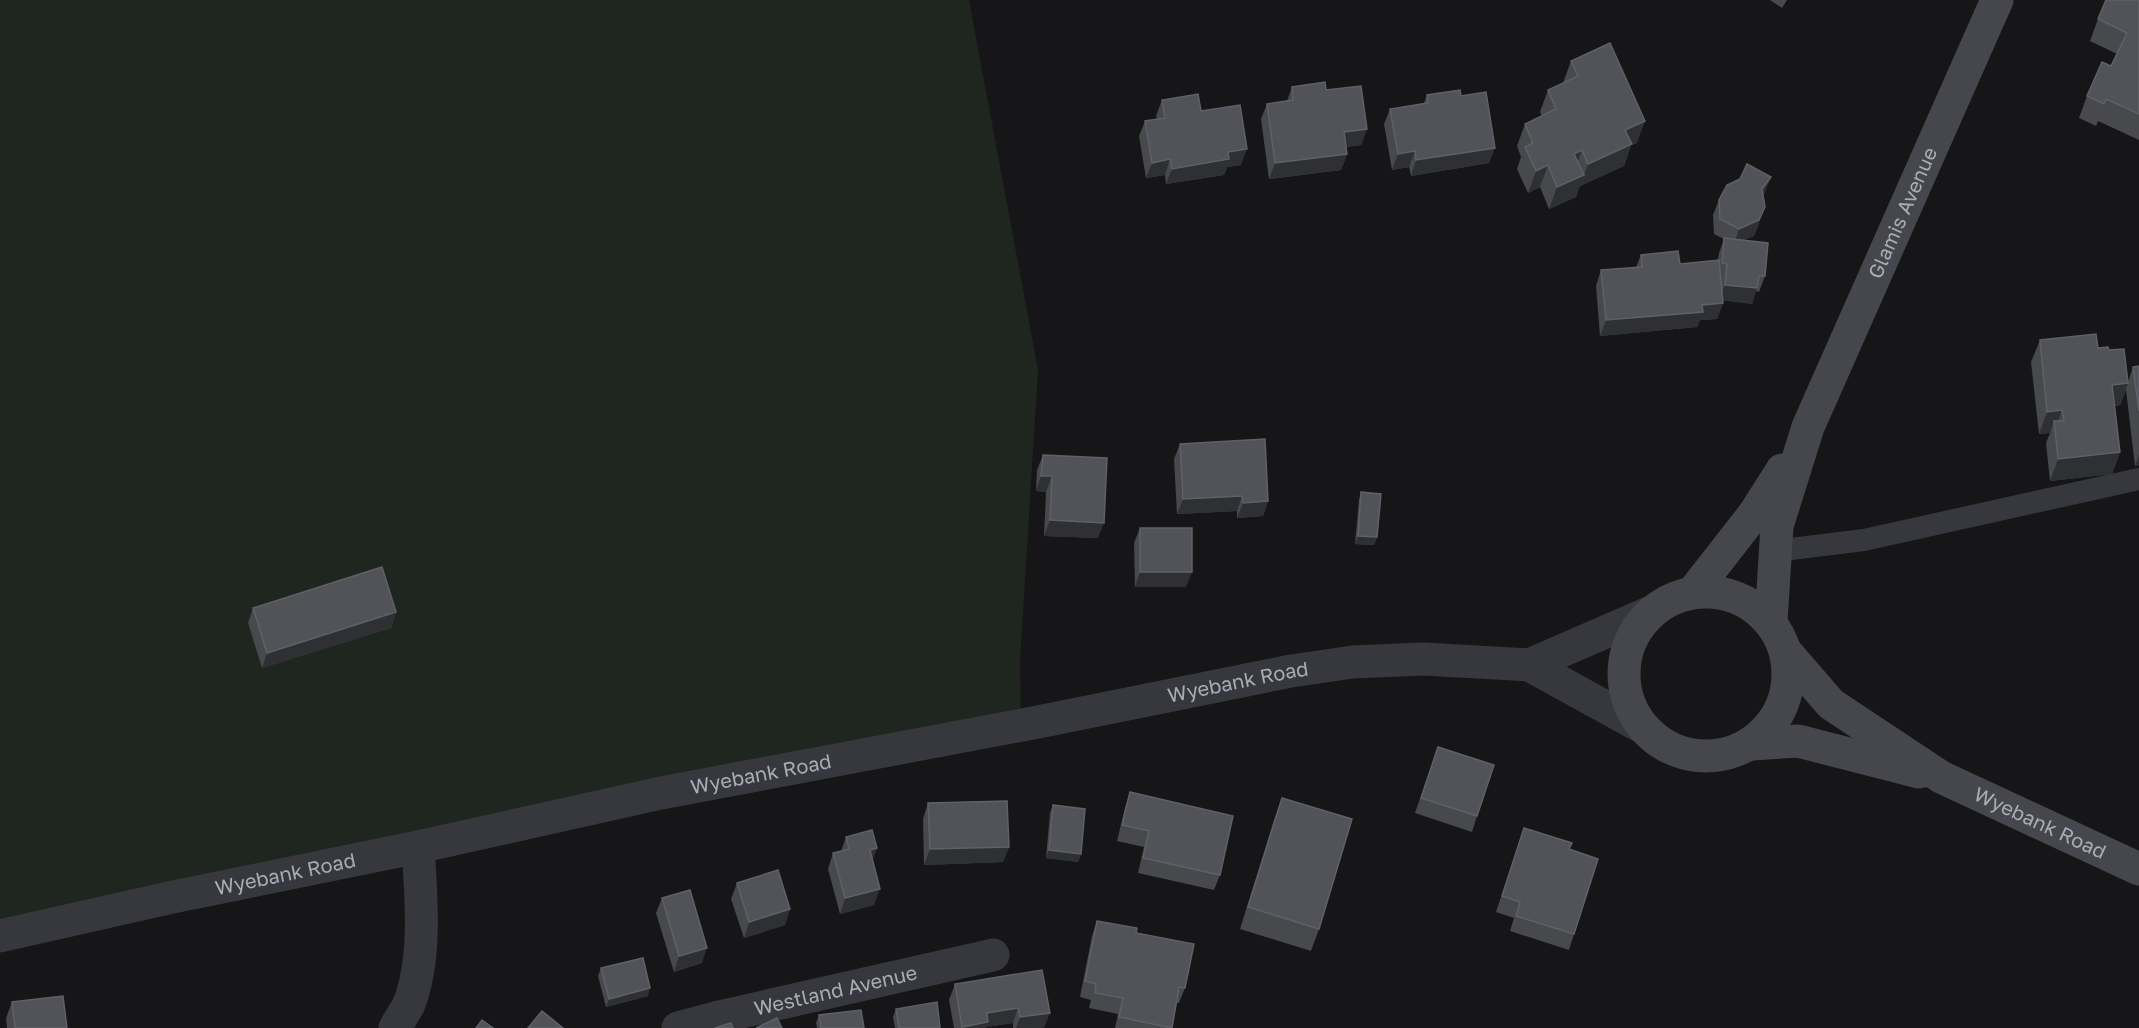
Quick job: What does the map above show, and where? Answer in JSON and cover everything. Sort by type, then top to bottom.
[{"type":"main road","name":"Glamis Avenue","points":[[1771,622],[1777,526],[1808,427],[1996,0]]},
{"type":"main road","name":"Glamis Avenue","points":[[1694,591],[1754,514],[1808,427]]},
{"type":"main road","points":[[1694,591],[1736,597],[1771,622],[1786,652],[1789,678],[1784,704],[1771,726],[1752,744],[1723,756],[1693,757],[1664,746],[1640,726],[1626,699],[1623,668],[1631,638],[1648,613],[1670,599],[1694,591]]},
{"type":"main road","name":"Wyebank Road","points":[[1786,652],[1831,704],[1941,777],[2139,869]]},
{"type":"main road","name":"Wyebank Road","points":[[1752,744],[1798,741],[1941,777]]},
{"type":"street","name":"Wyebank Road","points":[[1528,665],[1648,613]]},
{"type":"street","name":"Wyebank Road","points":[[0,936],[661,793],[1038,722],[1291,671],[1353,662],[1423,659],[1528,665],[1640,726]]},
{"type":"street","points":[[395,1028],[408,1004],[418,969],[422,905],[418,847]]},
{"type":"street","name":"Westland Avenue","points":[[678,1028],[993,955]]},
{"type":"lane","points":[[1775,551],[1864,540],[2139,479]]},
{"type":"shaded area","points":[[0,0],[969,0],[1038,370],[1020,661],[1021,724],[0,932]]},
{"type":"building","points":[[2106,0],[2139,0],[2139,114],[2106,99],[2104,104],[2087,96],[2102,62],[2111,66],[2127,33],[2098,19]]},
{"type":"building","points":[[1610,43],[1645,121],[1625,130],[1632,144],[1588,164],[1582,150],[1574,154],[1584,175],[1557,187],[1548,165],[1536,171],[1525,147],[1533,143],[1525,124],[1556,109],[1548,90],[1578,76],[1571,61]]},
{"type":"building","points":[[1325,82],[1326,90],[1361,86],[1367,129],[1344,132],[1347,154],[1275,163],[1267,104],[1293,100],[1292,87]]},
{"type":"building","points":[[1460,90],[1461,96],[1486,92],[1495,148],[1416,160],[1415,151],[1398,154],[1390,109],[1428,103],[1427,95]]},
{"type":"building","points":[[1198,94],[1201,111],[1240,105],[1247,149],[1228,152],[1229,159],[1172,169],[1170,159],[1152,163],[1145,121],[1165,118],[1162,100]]},
{"type":"building","points":[[1747,164],[1771,177],[1762,189],[1765,207],[1759,220],[1739,229],[1720,219],[1719,200],[1727,185],[1740,179]]},
{"type":"building","points":[[1724,238],[1768,243],[1765,276],[1759,276],[1757,288],[1725,285],[1727,264],[1722,263]]},
{"type":"building","points":[[1678,251],[1680,264],[1719,260],[1723,303],[1702,305],[1703,312],[1606,320],[1601,270],[1642,267],[1641,255]]},
{"type":"building","points":[[2096,334],[2098,348],[2124,349],[2128,383],[2112,385],[2120,452],[2058,459],[2054,421],[2064,421],[2062,410],[2047,412],[2040,340]]},
{"type":"building","points":[[2139,366],[2139,411],[2133,367]]},
{"type":"building","points":[[1265,439],[1268,501],[1243,503],[1242,496],[1183,499],[1180,444]]},
{"type":"building","points":[[1043,455],[1107,458],[1104,523],[1050,520],[1052,476],[1041,476]]},
{"type":"building","points":[[1361,492],[1381,494],[1377,537],[1358,536]]},
{"type":"building","points":[[1140,528],[1192,528],[1192,572],[1140,572]]},
{"type":"building","points":[[382,567],[396,612],[267,653],[253,608]]},
{"type":"building","points":[[1438,747],[1494,765],[1477,816],[1421,798]]},
{"type":"building","points":[[1130,792],[1233,816],[1220,875],[1143,858],[1149,831],[1122,825]]},
{"type":"building","points":[[1282,798],[1352,819],[1319,929],[1248,907]]},
{"type":"building","points":[[1007,801],[1009,847],[930,849],[928,803]]},
{"type":"building","points":[[1053,805],[1085,809],[1081,854],[1049,850]]},
{"type":"building","points":[[1524,828],[1572,843],[1569,849],[1598,859],[1574,934],[1516,916],[1520,902],[1502,896]]},
{"type":"building","points":[[872,830],[877,848],[870,850],[880,889],[845,898],[833,853],[849,849],[846,837]]},
{"type":"building","points":[[778,870],[790,909],[749,922],[737,883]]},
{"type":"building","points":[[690,890],[707,948],[679,956],[662,898]]},
{"type":"building","points":[[1097,921],[1137,928],[1136,933],[1194,944],[1185,988],[1179,987],[1172,1028],[1119,1017],[1123,998],[1095,993],[1096,984],[1085,981]]},
{"type":"building","points":[[643,958],[650,988],[609,999],[601,968]]},
{"type":"building","points":[[1042,970],[1050,1013],[1020,1017],[1018,1008],[987,1013],[988,1022],[962,1027],[955,984]]},
{"type":"building","points":[[63,996],[67,1028],[15,1028],[12,1002]]},
{"type":"building","points":[[937,1002],[940,1028],[899,1028],[896,1009]]},
{"type":"building","points":[[861,1010],[864,1028],[821,1028],[819,1015]]},
{"type":"building","points":[[542,1011],[563,1028],[528,1028]]},
{"type":"building","points":[[777,1018],[782,1028],[756,1028]]},
{"type":"building","points":[[482,1020],[493,1028],[476,1028]]},
{"type":"building","points":[[731,1023],[733,1028],[715,1028]]}]
